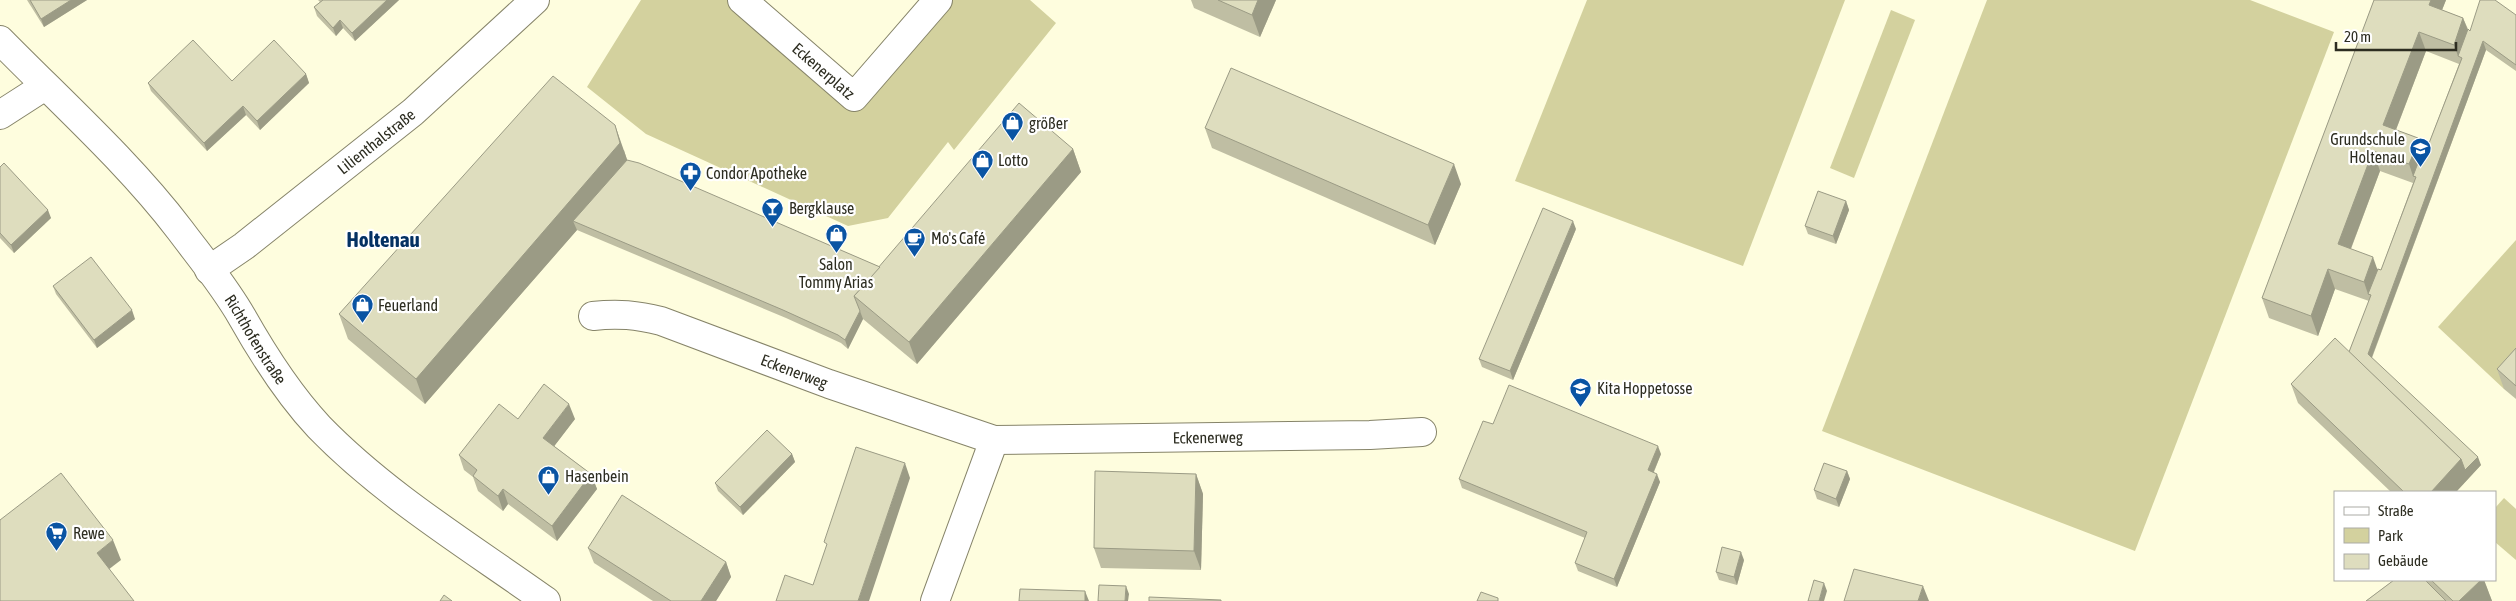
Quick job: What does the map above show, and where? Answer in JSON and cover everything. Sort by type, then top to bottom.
[{"type":"street","name":"Lilienthalstraße","points":[[209,270],[244,246],[413,112],[534,0]]},
{"type":"street","name":"Eckenerplatz","points":[[742,0],[854,97],[938,0]]},
{"type":"street","name":"Richthofenstraße","points":[[0,40],[141,185],[209,270],[282,380],[305,412],[321,429],[352,458],[412,505],[546,601]]},
{"type":"street","points":[[0,116],[45,86]]},
{"type":"street","name":"Eckenerweg","points":[[593,316],[614,313],[633,314],[661,321],[829,384],[994,440],[1351,436],[1422,432]]},
{"type":"street","points":[[935,601],[994,440]]},
{"type":"green space","points":[[641,0],[742,0],[854,97],[938,0],[1030,0],[1056,23],[954,150],[948,142],[888,218],[848,226],[646,134],[587,87]]},
{"type":"green space","points":[[1587,0],[1845,0],[1743,266],[1515,181]]},
{"type":"green space","points":[[1987,0],[2250,0],[2334,32],[2135,551],[1822,431]]},
{"type":"green space","points":[[1891,10],[1915,20],[1854,178],[1830,168]]},
{"type":"green space","points":[[2516,240],[2516,376],[2504,389],[2438,327]]},
{"type":"green space","points":[[2504,498],[2516,509],[2516,560],[2496,543],[2496,507]]},
{"type":"building","points":[[30,0],[71,0],[41,19]]},
{"type":"building","points":[[323,0],[387,0],[352,33],[340,20],[333,28],[314,7]]},
{"type":"building","points":[[1218,0],[1258,0],[1252,15]]},
{"type":"building","points":[[2374,0],[2431,0],[2429,5],[2463,18],[2454,45],[2419,32],[2383,125],[2418,138],[2414,152],[2409,164],[2373,151],[2338,244],[2373,257],[2364,282],[2328,269],[2311,316],[2262,298]]},
{"type":"building","points":[[2480,0],[2495,0],[2516,15],[2516,65],[2483,41],[2368,354],[2478,457],[2465,470],[2461,459],[2349,352],[2371,295],[2368,294],[2378,269],[2381,270],[2416,177],[2413,176],[2423,150],[2426,151],[2462,58],[2458,56],[2468,29],[2470,31]]},
{"type":"building","points":[[193,40],[232,81],[274,40],[306,74],[257,121],[243,106],[204,143],[148,83]]},
{"type":"building","points":[[1231,68],[1454,164],[1428,225],[1205,128]]},
{"type":"building","points":[[553,76],[615,125],[620,143],[416,379],[339,314]]},
{"type":"building","points":[[1019,103],[1073,149],[909,342],[854,296]]},
{"type":"building","points":[[627,160],[639,163],[880,267],[854,296],[860,311],[845,340],[783,310],[573,221]]},
{"type":"building","points":[[4,163],[48,210],[11,245],[0,233],[0,167]]},
{"type":"building","points":[[1818,191],[1846,201],[1833,236],[1805,226]]},
{"type":"building","points":[[1543,208],[1573,221],[1510,371],[1479,359]]},
{"type":"building","points":[[91,257],[132,310],[94,340],[53,286]]},
{"type":"building","points":[[2335,338],[2461,459],[2432,491],[2403,491],[2291,384]]},
{"type":"building","points":[[2516,348],[2516,386],[2497,369]]},
{"type":"building","points":[[544,384],[569,404],[543,438],[591,474],[552,526],[503,489],[498,496],[473,476],[477,470],[459,455],[499,404],[518,419]]},
{"type":"building","points":[[1509,385],[1658,446],[1648,470],[1657,474],[1614,579],[1575,563],[1587,532],[1459,479],[1483,421],[1493,424]]},
{"type":"building","points":[[767,430],[792,454],[740,507],[715,483]]},
{"type":"building","points":[[856,447],[905,463],[858,601],[776,601],[785,575],[813,585],[827,544],[824,542]]},
{"type":"building","points":[[1824,463],[1847,471],[1836,499],[1814,490]]},
{"type":"building","points":[[1095,471],[1196,474],[1194,551],[1094,548]]},
{"type":"building","name":"Rewe","points":[[61,473],[113,540],[97,553],[134,601],[0,601],[0,520]]},
{"type":"building","points":[[622,495],[726,562],[701,601],[671,601],[588,548]]},
{"type":"building","points":[[1722,547],[1741,552],[1734,577],[1716,572]]},
{"type":"building","points":[[1854,569],[1923,586],[1918,601],[1844,601]]},
{"type":"building","points":[[1814,580],[1824,583],[1819,601],[1808,601]]},
{"type":"building","points":[[2393,581],[2426,581],[2446,601],[2366,601]]},
{"type":"building","points":[[2432,581],[2480,581],[2459,601],[2453,601]]},
{"type":"building","points":[[1099,585],[1126,586],[1125,601],[1098,601]]},
{"type":"building","points":[[1020,589],[1085,591],[1085,601],[1019,601]]},
{"type":"building","points":[[1481,592],[1498,598],[1498,601],[1477,601]]},
{"type":"building","points":[[444,595],[452,601],[440,601]]},
{"type":"building","points":[[1149,597],[1221,600],[1221,601],[1149,601]]},
{"type":"place","name":"größer","points":[[1013,142]]},
{"type":"place","name":"Grundschule Holtenau","points":[[2421,167]]},
{"type":"place","name":"Lotto","points":[[982,179]]},
{"type":"place","name":"Condor Apotheke","points":[[690,192]]},
{"type":"place","name":"Bergklause","points":[[773,227]]},
{"type":"place","name":"Salon Tommy Arias","points":[[836,254]]},
{"type":"place","name":"Mo's Café","points":[[915,257]]},
{"type":"place","name":"Feuerland","points":[[362,324]]},
{"type":"place","name":"Kita Hoppetosse","points":[[1581,407]]},
{"type":"place","name":"Hasenbein","points":[[549,495]]},
{"type":"place","name":"Rewe","points":[[57,552]]},
{"type":"district","name":"Holtenau","points":[[383,239]]}]
